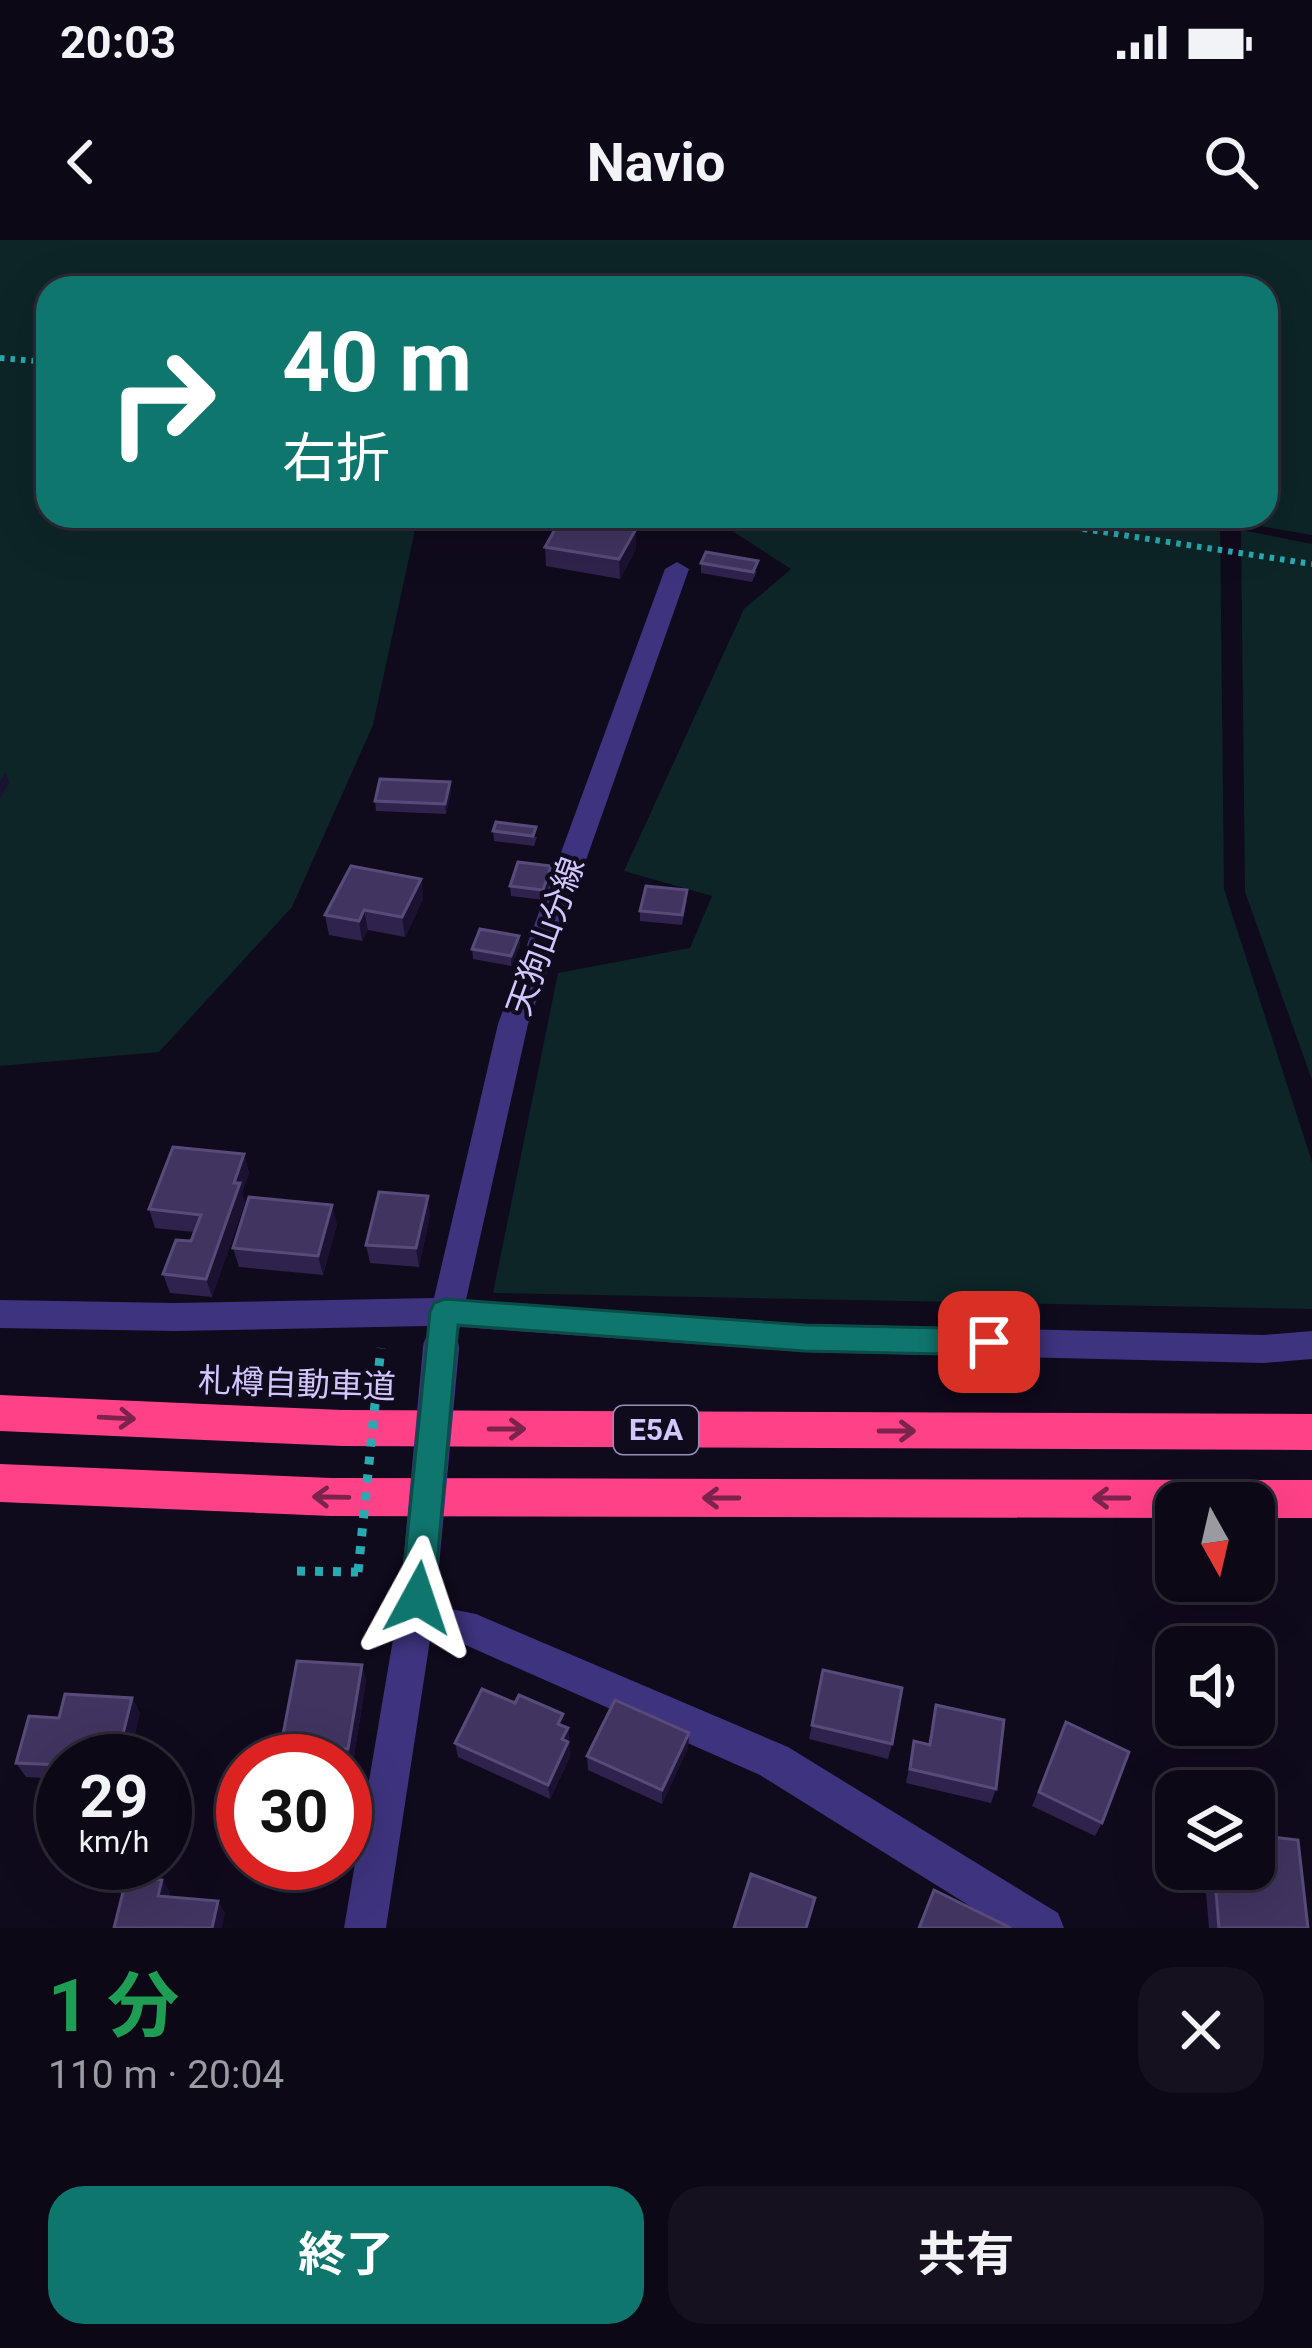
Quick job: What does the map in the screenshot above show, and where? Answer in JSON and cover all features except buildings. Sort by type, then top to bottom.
[{"type":"highway","name":"札樽自動車道","points":[[0,1413],[342,1429],[1312,1432]]},
{"type":"highway","name":"E5A","points":[[0,1483],[331,1497],[1312,1498]]},
{"type":"street","name":"天狗山分線","points":[[365,1928],[416,1610],[445,1312],[512,1024],[677,569]]},
{"type":"street","points":[[0,1314],[176,1317],[445,1312],[805,1338],[1264,1349],[1312,1345]]},
{"type":"street","points":[[416,1610],[774,1760],[1043,1928]]},
{"type":"path","points":[[0,358],[36,361]]},
{"type":"path","points":[[1077,528],[1312,564]]},
{"type":"path","points":[[297,1571],[358,1571],[381,1348]]},
{"type":"green space","points":[[0,240],[1312,240],[1312,535],[1272,528],[1278,528],[1278,276],[36,276],[36,528],[415,528],[373,725],[292,907],[159,1052],[0,1066]]},
{"type":"green space","points":[[728,528],[1220,528],[1224,889],[1312,1162],[1312,1309],[493,1293],[558,973],[690,948],[712,896],[624,871],[744,609],[791,569]]},
{"type":"green space","points":[[1241,530],[1312,544],[1312,1080],[1245,892]]},
{"type":"route","points":[[418,1598],[445,1312],[805,1338],[989,1342]]}]
